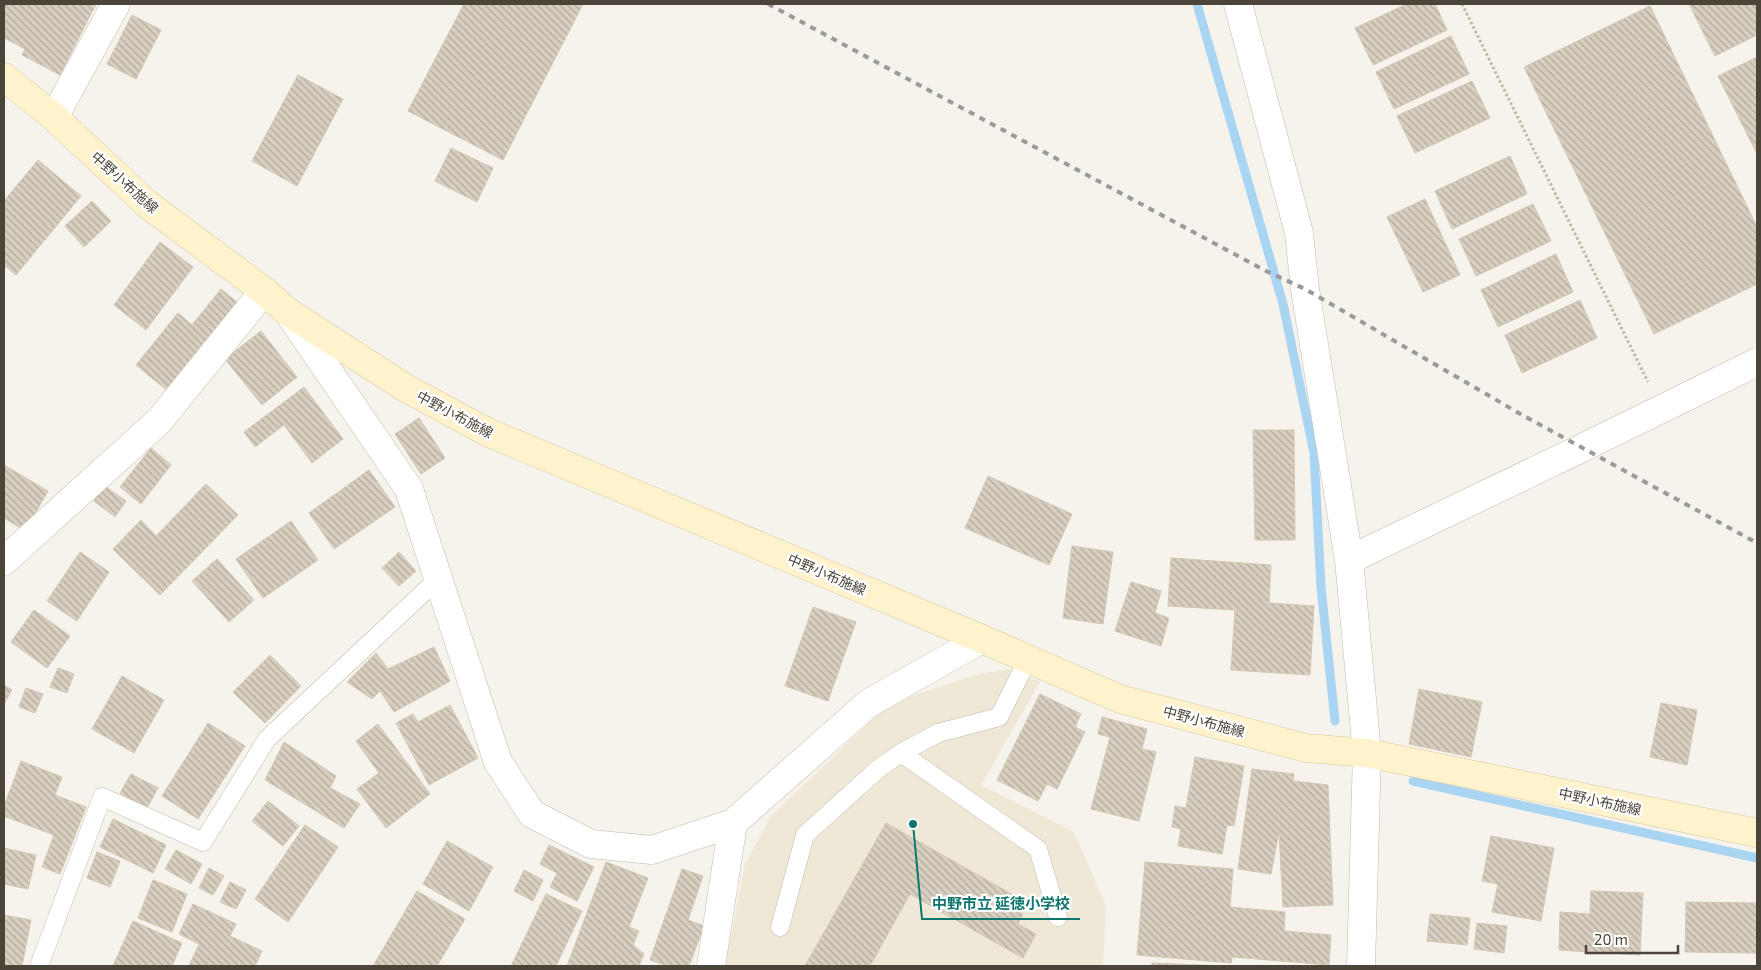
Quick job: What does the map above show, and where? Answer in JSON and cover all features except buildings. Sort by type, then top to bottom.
[{"type":"main road","name":"中野小布施線","points":[[4,77],[54,117],[147,204],[264,291],[288,312],[404,387],[487,432],[982,638],[1120,699],[1306,748],[1367,753],[1757,833]]},
{"type":"street","points":[[54,117],[116,4]]},
{"type":"street","points":[[1238,4],[1299,233],[1305,289],[1349,560],[1367,753],[1361,966]]},
{"type":"street","points":[[4,561],[159,421],[264,291]]},
{"type":"street","points":[[288,312],[408,489],[498,762],[532,814],[591,844],[652,850],[732,823],[869,703],[982,638]]},
{"type":"street","points":[[1349,560],[1757,362]]},
{"type":"street","points":[[711,966],[732,823]]},
{"type":"lane","points":[[39,966],[102,797],[203,842],[267,739],[438,579]]},
{"type":"lane","points":[[780,927],[805,835],[878,769],[901,753],[938,733],[999,717],[1028,659]]},
{"type":"lane","points":[[901,753],[1038,849],[1058,917]]},
{"type":"path","points":[[1462,4],[1662,409]]},
{"type":"shaded area","points":[[1007,669],[1040,682],[981,785],[1074,832],[1106,906],[1103,966],[725,966],[745,864],[771,816],[890,703],[976,675]]},
{"type":"waterway","points":[[1197,4],[1283,304],[1314,453],[1321,587],[1335,721]]},
{"type":"waterway","points":[[1413,781],[1757,858]]},
{"type":"railway","points":[[768,4],[1266,271],[1305,289],[1524,416],[1757,543]]},
{"type":"place","name":"中野市立 延徳小学校","points":[[913,824]]}]
